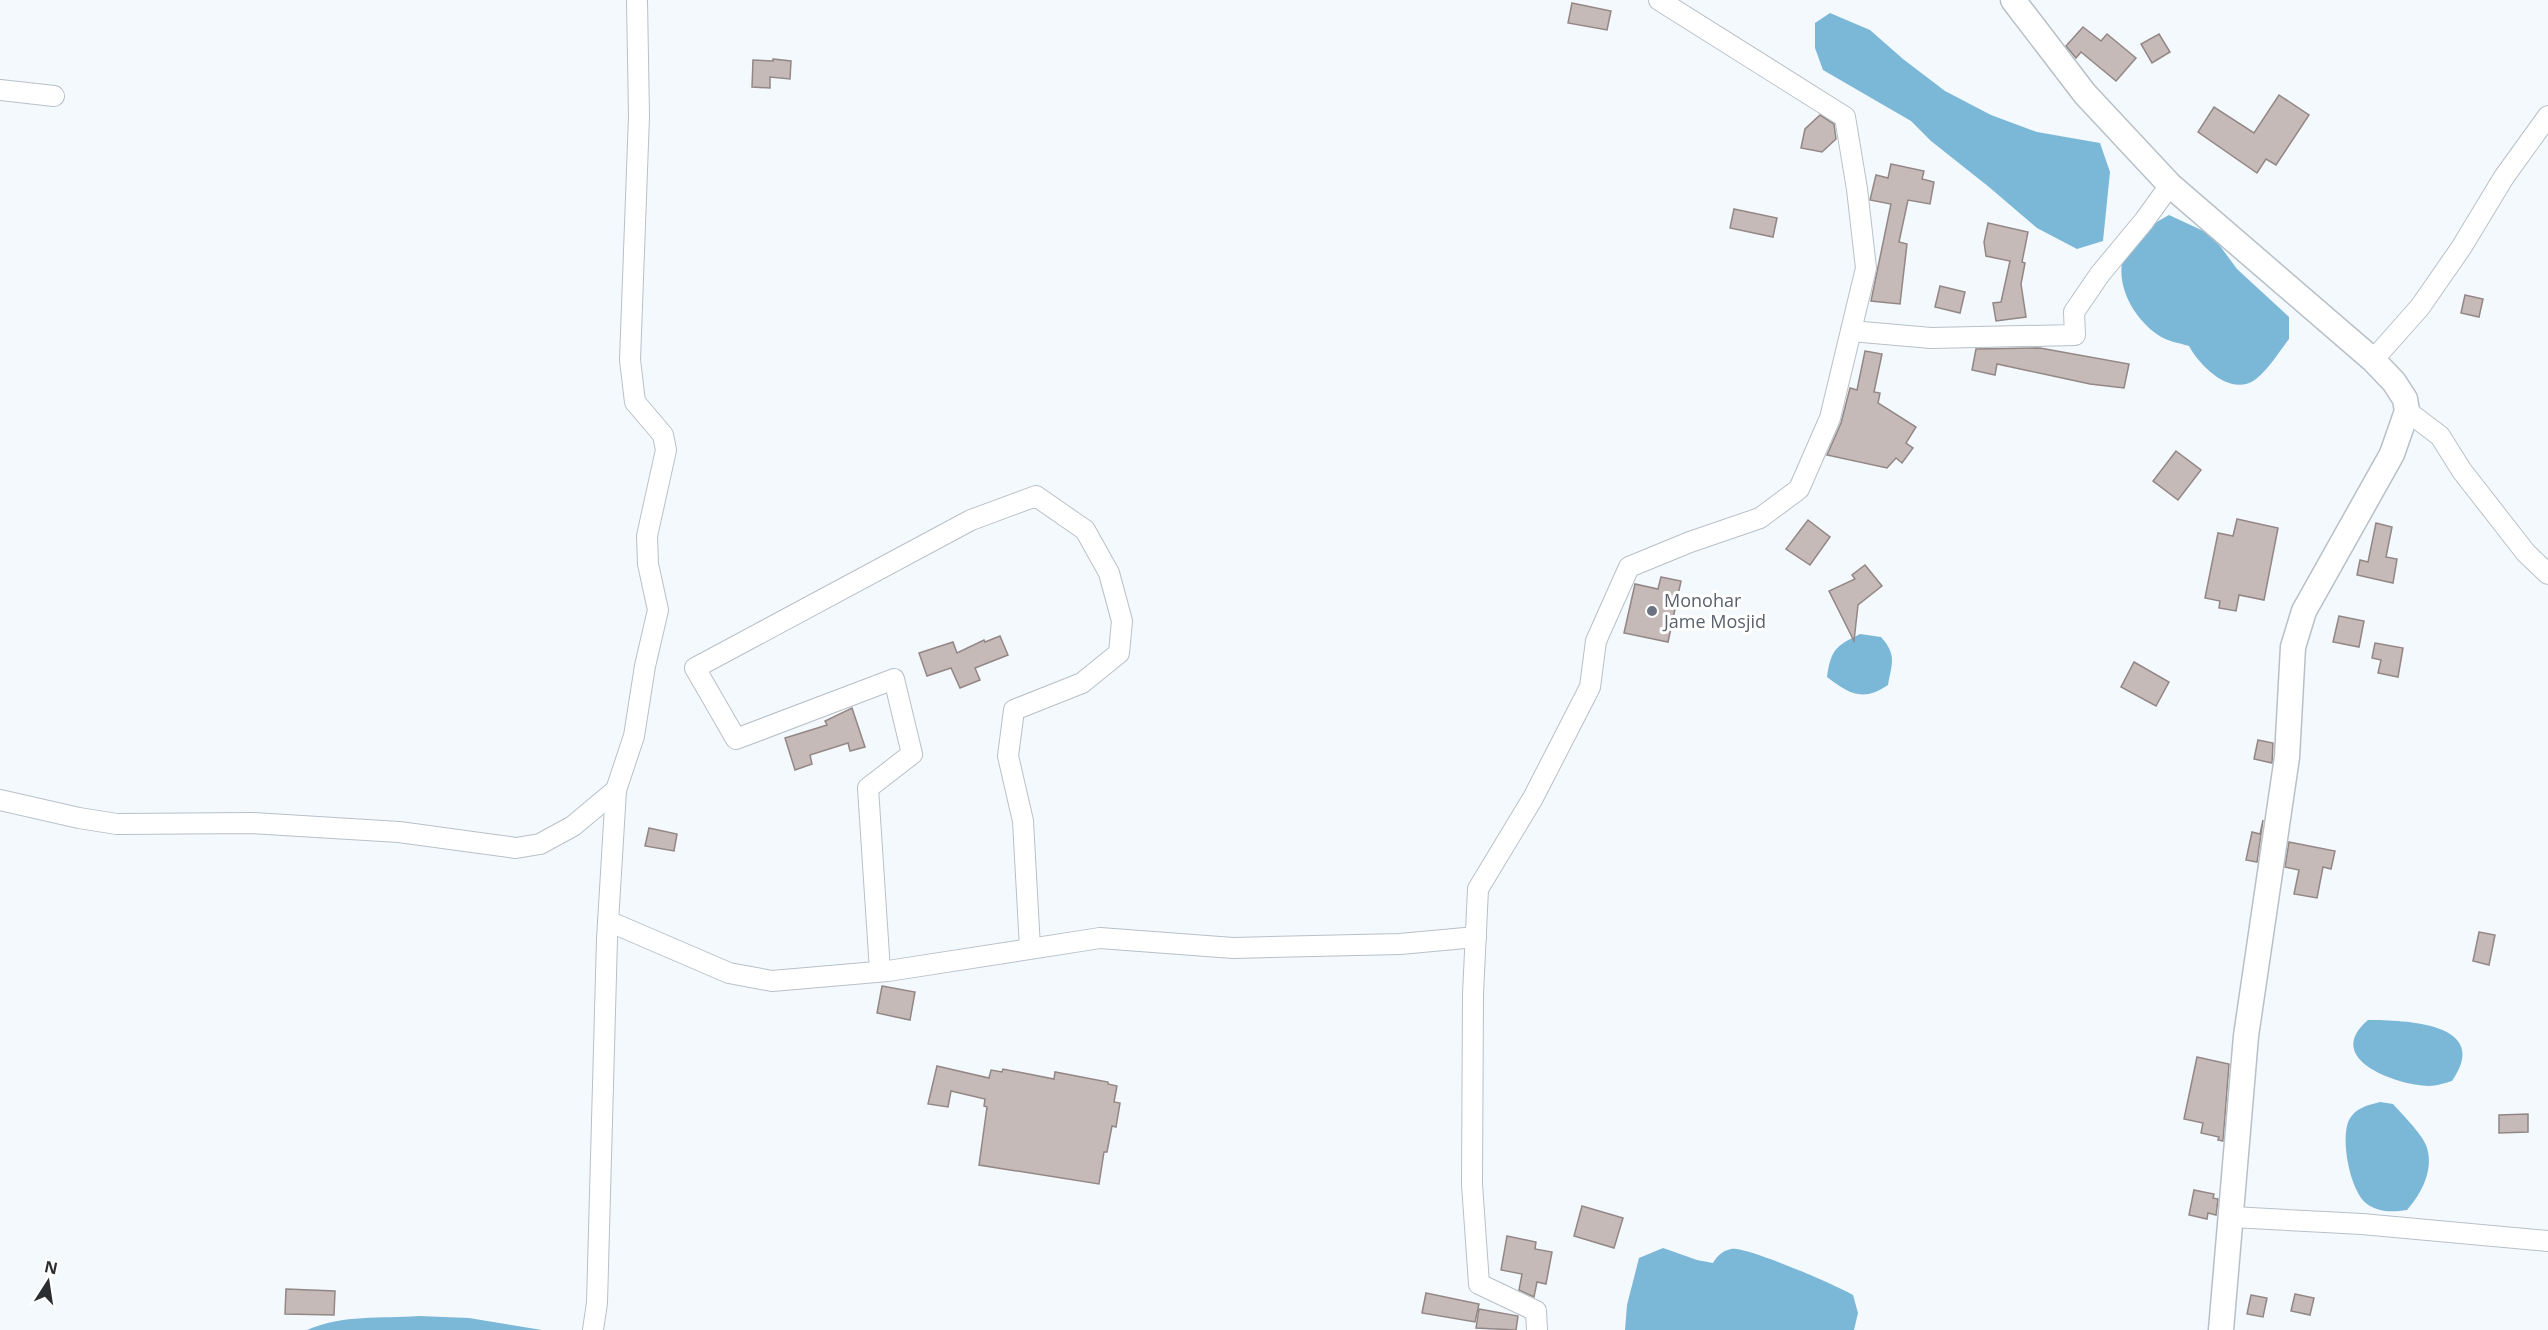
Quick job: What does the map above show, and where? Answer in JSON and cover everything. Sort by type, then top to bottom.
[{"type":"street","points":[[593,1330],[597,1303],[608,921],[616,790],[634,736],[645,666],[658,610],[648,564],[647,536],[666,450],[663,435],[635,402],[630,360],[639,116],[637,0]]},
{"type":"street","points":[[1537,1330],[1536,1311],[1479,1284],[1472,1184],[1478,889],[1533,798],[1590,687],[1596,641],[1629,567],[1690,542],[1760,518],[1798,489],[1830,418],[1866,268],[1857,189],[1845,117],[1659,0]]},
{"type":"street","points":[[2013,0],[2085,94],[2170,185],[2373,360],[2394,382],[2405,399],[2407,411],[2392,454],[2304,611],[2293,647],[2287,757],[2246,1036],[2221,1330]]},
{"type":"street","points":[[0,90],[54,96]]},
{"type":"street","points":[[2373,360],[2420,307],[2461,248],[2504,177],[2548,116]]},
{"type":"street","points":[[1851,331],[1931,338],[2075,335],[2074,312],[2100,274],[2145,221],[2170,185]]},
{"type":"street","points":[[2407,411],[2440,436],[2462,471],[2526,553],[2548,574]]},
{"type":"street","points":[[880,971],[868,788],[912,754],[894,679],[736,740],[695,668],[971,520],[1036,496],[1085,530],[1109,573],[1122,621],[1119,653],[1082,683],[1014,710],[1008,756],[1023,820],[1030,948]]},
{"type":"street","points":[[0,800],[117,824],[252,823],[399,832],[516,848],[540,844],[573,826],[616,790]]},
{"type":"street","points":[[608,921],[729,973],[772,981],[880,971],[1100,938],[1233,948],[1400,945],[1476,937]]},
{"type":"street","points":[[2232,1217],[2362,1224],[2548,1241]]},
{"type":"water","points":[[1830,13],[1870,30],[1945,91],[1991,115],[2037,132],[2100,143],[2110,172],[2103,241],[2077,249],[2037,228],[1931,141],[1911,121],[1823,70],[1815,48],[1815,23]]},
{"type":"water","points":[[2169,215],[2212,235],[2237,269],[2289,317],[2289,339],[2265,370],[2256,379],[2246,384],[2237,385],[2217,377],[2208,370],[2189,346],[2158,335],[2141,320],[2128,300],[2122,277],[2124,254],[2137,236]]},
{"type":"water","points":[[1860,634],[1881,637],[1889,649],[1892,660],[1888,685],[1871,693],[1856,694],[1842,688],[1827,677],[1830,660],[1836,649]]},
{"type":"water","points":[[2368,1020],[2422,1024],[2453,1036],[2461,1047],[2462,1062],[2452,1081],[2432,1086],[2415,1084],[2399,1081],[2369,1067],[2358,1058],[2353,1047],[2356,1034]]},
{"type":"water","points":[[2380,1102],[2393,1104],[2426,1145],[2428,1171],[2418,1196],[2407,1210],[2387,1211],[2367,1204],[2361,1198],[2351,1177],[2346,1151],[2346,1128],[2349,1120],[2358,1110]]},
{"type":"water","points":[[1663,1248],[1713,1263],[1725,1251],[1740,1250],[1811,1275],[1853,1295],[1858,1313],[1854,1330],[1625,1330],[1627,1305],[1639,1258]]},
{"type":"water","points":[[419,1316],[469,1318],[542,1330],[307,1330],[348,1319]]},
{"type":"building","points":[[1572,3],[1611,11],[1607,30],[1568,23]]},
{"type":"building","points":[[2083,27],[2101,41],[2107,34],[2136,58],[2116,81],[2081,52],[2076,58],[2066,46]]},
{"type":"building","points":[[2159,34],[2170,52],[2152,63],[2141,44]]},
{"type":"building","points":[[773,59],[791,61],[790,79],[770,77],[770,88],[752,87],[753,60],[773,61]]},
{"type":"building","points":[[2279,95],[2309,115],[2276,165],[2266,159],[2257,173],[2198,132],[2214,107],[2254,133]]},
{"type":"building","points":[[1820,115],[1834,124],[1836,139],[1822,152],[1801,148],[1805,129]]},
{"type":"building","points":[[1891,164],[1924,171],[1922,179],[1934,182],[1930,204],[1908,200],[1899,242],[1907,244],[1900,304],[1871,301],[1891,204],[1870,200],[1876,175],[1888,178]]},
{"type":"building","points":[[1734,209],[1777,218],[1773,237],[1730,228]]},
{"type":"building","points":[[1988,223],[2028,232],[2022,262],[2025,263],[2021,284],[2026,317],[1996,321],[1993,303],[2001,302],[2010,261],[1986,256],[1984,242]]},
{"type":"building","points":[[1940,286],[1965,292],[1960,313],[1935,307]]},
{"type":"building","points":[[2465,295],[2483,299],[2479,317],[2461,313]]},
{"type":"building","points":[[2040,348],[2129,364],[2124,388],[2090,384],[1997,364],[1995,375],[1972,370],[1976,349]]},
{"type":"building","points":[[1865,351],[1882,354],[1874,392],[1880,393],[1878,403],[1916,427],[1906,443],[1913,448],[1902,463],[1896,458],[1887,468],[1827,455],[1841,423],[1850,388],[1857,390]]},
{"type":"building","points":[[2176,451],[2201,470],[2178,500],[2153,481]]},
{"type":"building","points":[[2237,519],[2278,528],[2264,600],[2239,595],[2236,611],[2219,608],[2220,601],[2205,598],[2218,533],[2233,536]]},
{"type":"building","points":[[1808,520],[1830,537],[1810,565],[1786,549]]},
{"type":"building","points":[[2376,523],[2392,527],[2386,557],[2397,559],[2393,583],[2357,575],[2360,560],[2368,562]]},
{"type":"building","points":[[1865,565],[1882,586],[1858,605],[1854,641],[1829,591],[1855,579],[1852,575]]},
{"type":"building","name":"Monohar Jame Mosjid","points":[[1661,577],[1681,581],[1668,642],[1624,633],[1635,584],[1658,589]]},
{"type":"building","points":[[2339,616],[2364,621],[2359,647],[2333,642]]},
{"type":"building","points":[[1000,636],[1008,655],[975,668],[980,680],[960,688],[951,668],[927,676],[919,653],[953,642],[957,653],[984,640],[985,642]]},
{"type":"building","points":[[2375,643],[2403,648],[2398,677],[2378,673],[2381,660],[2372,658]]},
{"type":"building","points":[[2134,662],[2169,682],[2156,706],[2121,687]]},
{"type":"building","points":[[852,708],[865,747],[850,751],[848,743],[810,755],[812,764],[795,770],[785,738],[827,725],[825,721]]},
{"type":"building","points":[[2258,740],[2273,743],[2272,763],[2254,759]]},
{"type":"building","points":[[2263,820],[2257,862],[2246,860],[2252,832],[2260,834]]},
{"type":"building","points":[[649,828],[677,834],[674,851],[645,846]]},
{"type":"building","points":[[2289,842],[2335,851],[2331,869],[2323,867],[2317,898],[2294,894],[2299,870],[2285,867]]},
{"type":"building","points":[[2479,932],[2495,935],[2489,965],[2473,961]]},
{"type":"building","points":[[882,986],[915,992],[910,1020],[877,1013]]},
{"type":"building","points":[[2197,1057],[2229,1064],[2223,1141],[2218,1140],[2219,1137],[2201,1133],[2203,1123],[2184,1119]]},
{"type":"building","points":[[937,1066],[989,1078],[991,1070],[1002,1072],[1003,1069],[1054,1079],[1055,1072],[1108,1082],[1108,1084],[1117,1086],[1114,1102],[1120,1103],[1116,1127],[1112,1126],[1107,1152],[1104,1152],[1099,1184],[979,1165],[987,1107],[984,1106],[985,1099],[951,1091],[948,1107],[928,1104]]},
{"type":"building","points":[[2528,1114],[2528,1132],[2499,1133],[2499,1115]]},
{"type":"building","points":[[2194,1190],[2214,1194],[2213,1198],[2218,1199],[2216,1215],[2208,1213],[2207,1219],[2189,1215]]},
{"type":"building","points":[[1582,1206],[1623,1218],[1614,1248],[1574,1236]]},
{"type":"building","points":[[1507,1236],[1536,1242],[1535,1249],[1552,1252],[1546,1284],[1537,1282],[1534,1297],[1519,1290],[1522,1274],[1501,1270]]},
{"type":"building","points":[[286,1289],[335,1291],[334,1315],[285,1314]]},
{"type":"building","points":[[1426,1293],[1479,1304],[1475,1322],[1422,1313]]},
{"type":"building","points":[[2295,1294],[2314,1298],[2310,1315],[2291,1311]]},
{"type":"building","points":[[2251,1295],[2267,1298],[2263,1317],[2247,1314]]},
{"type":"building","points":[[1479,1309],[1518,1316],[1516,1330],[1476,1328]]},
{"type":"place","name":"Monohar Jame Mosjid","points":[[1652,611]]}]
